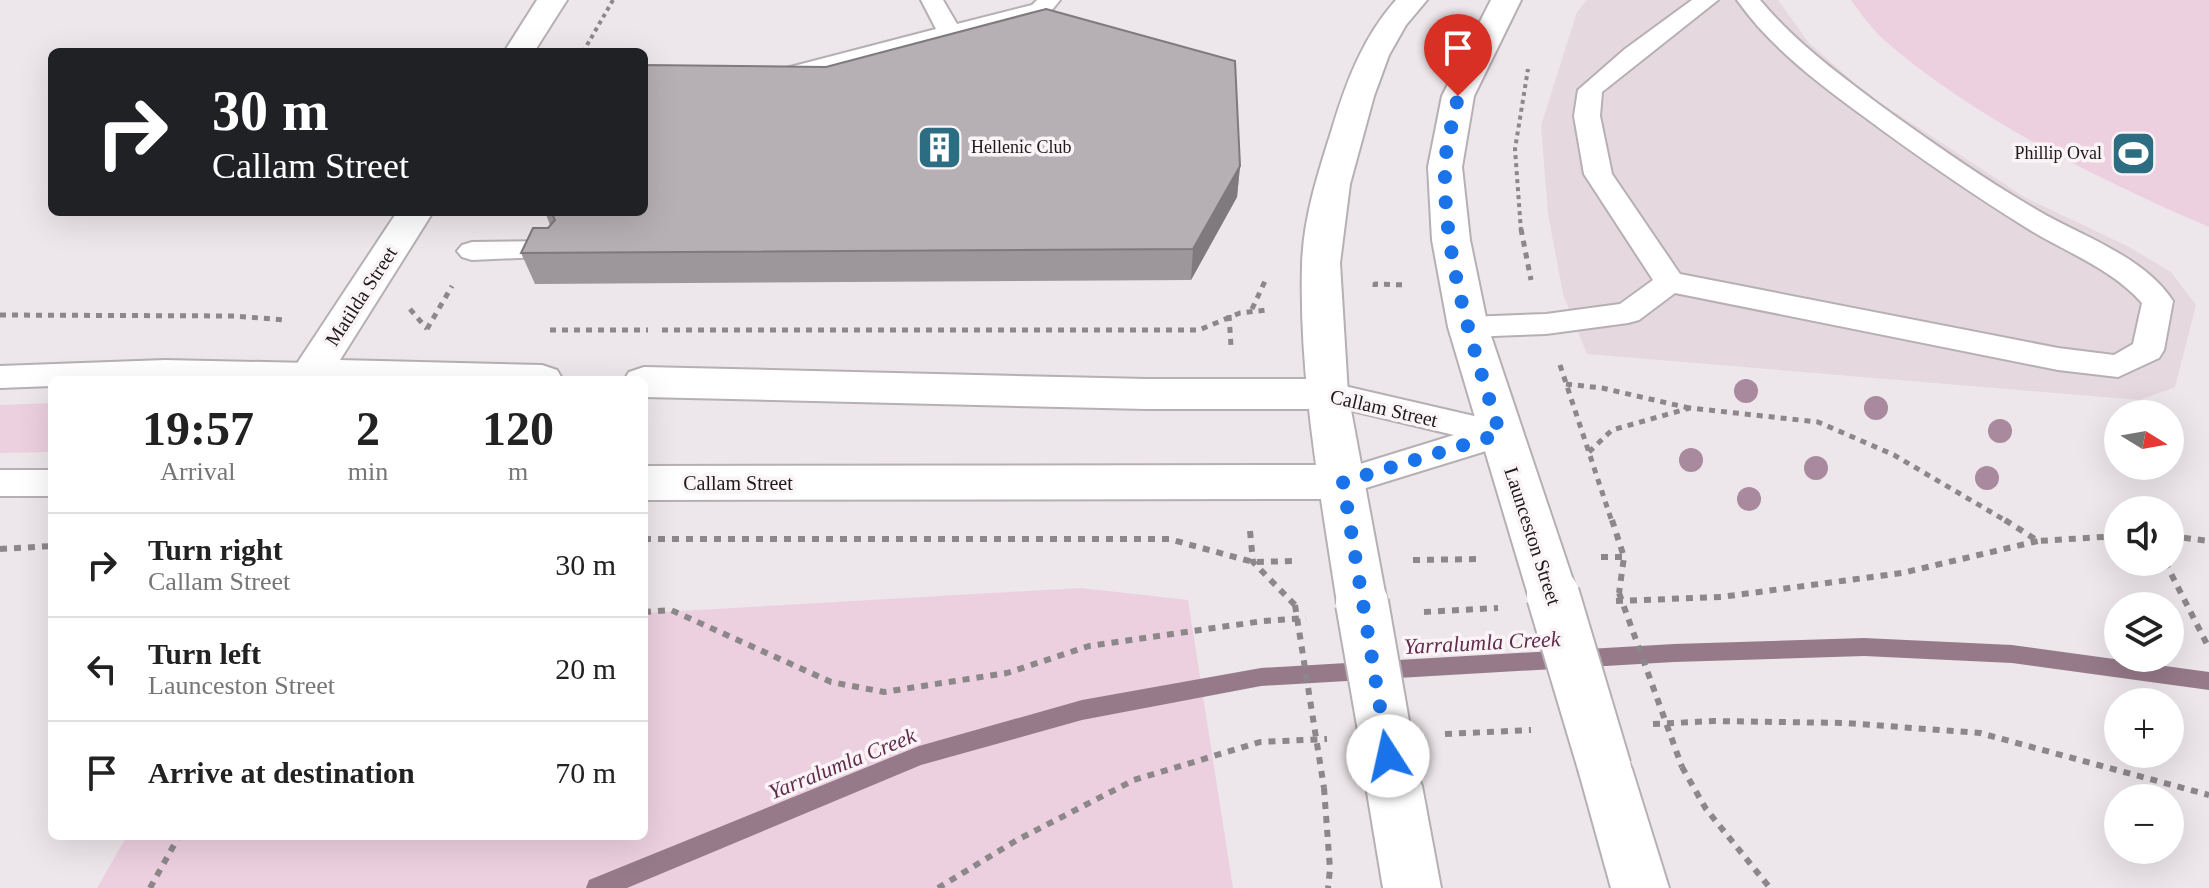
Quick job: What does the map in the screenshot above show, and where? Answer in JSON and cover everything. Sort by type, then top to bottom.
[{"type":"main road","points":[[522,48],[552,0]]},
{"type":"main road","points":[[1412,0],[1393,22],[1374,55],[1358,96],[1332,184],[1321,263],[1327,394],[1412,888]]},
{"type":"main road","name":"Launceston Street","points":[[1506,0],[1458,96],[1445,167],[1451,240],[1468,327],[1500,434],[1534,587],[1605,769],[1640,888]]},
{"type":"main road","name":"Matilda Street","points":[[309,376],[412,216]]},
{"type":"main road","name":"Callam Street","points":[[648,382],[1146,394],[1327,394]]},
{"type":"main road","name":"Callam Street","points":[[648,483],[1343,482]]},
{"type":"lane","points":[[749,78],[777,78],[941,16],[1040,10],[1049,0]]},
{"type":"lane","points":[[1707,0],[1590,90],[1587,116],[1598,174],[1670,282],[2058,359],[2118,366],[2148,350],[2158,301],[2140,280],[1933,156],[1773,33],[1748,0]]},
{"type":"lane","points":[[472,251],[551,250]]},
{"type":"lane","points":[[1468,327],[1546,324],[1628,313],[1670,282]]},
{"type":"lane","points":[[0,377],[165,371],[284,376]]},
{"type":"lane","name":"Callam Street","points":[[1327,394],[1500,434]]},
{"type":"lane","name":"Callam Street","points":[[1343,482],[1500,434]]},
{"type":"lane","points":[[0,483],[48,483]]},
{"type":"path","points":[[585,48],[613,0]]},
{"type":"path","points":[[1530,63],[1522,91],[1515,154],[1517,221],[1532,280]]},
{"type":"path","points":[[538,330],[1199,330],[1229,315],[1252,309]]},
{"type":"path","points":[[0,315],[235,316],[443,330]]},
{"type":"path","points":[[1770,888],[1706,809],[1682,767],[1619,593],[1624,557],[1566,384],[1602,388],[1690,408],[1818,422],[1894,455],[1982,504],[2038,541]]},
{"type":"path","points":[[1589,452],[1612,430],[1690,408]]},
{"type":"path","points":[[1647,600],[1721,597],[1902,573],[2038,541],[2104,537]]},
{"type":"path","points":[[2184,538],[2209,541]]},
{"type":"path","points":[[648,539],[1169,539],[1253,562],[1359,582],[1534,587]]},
{"type":"path","points":[[0,549],[48,546]]},
{"type":"path","points":[[1428,612],[1534,587],[1624,557]]},
{"type":"path","points":[[1253,562],[1295,605],[1324,788],[1330,869],[1328,888]]},
{"type":"path","points":[[2172,576],[2209,648]]},
{"type":"path","points":[[648,612],[671,610],[831,682],[884,692],[1007,673],[1089,646],[1263,621]]},
{"type":"path","points":[[1644,724],[1714,721],[1846,723],[1980,733],[2209,795]]},
{"type":"path","points":[[1436,734],[1548,729]]},
{"type":"path","points":[[938,888],[1017,840],[1134,780],[1260,742],[1340,738]]},
{"type":"path","points":[[150,888],[177,840]]},
{"type":"shaded area","points":[[1587,0],[1778,0],[1809,43],[1867,94],[2026,198],[2129,247],[2171,272],[2196,305],[2175,387],[2140,400],[1587,354],[1563,294],[1548,214],[1541,126],[1577,12]]},
{"type":"shaded area","name":"Phillip Oval","points":[[1851,0],[2209,0],[2209,227],[2081,168],[1995,120],[1917,67],[1882,38]]},
{"type":"shaded area","points":[[48,403],[48,452],[0,453],[0,405]]},
{"type":"shaded area","points":[[1081,588],[1188,600],[1233,888],[97,888],[125,840],[648,840],[648,613]]},
{"type":"building","name":"Hellenic Club","points":[[1046,9],[1235,61],[1240,166],[1193,249],[521,253],[533,228],[548,228],[555,220],[553,216],[648,216],[648,65],[826,67]]},
{"type":"waterway","name":"Yarralumla Creek","points":[[598,888],[919,756],[1082,710],[1261,677],[1674,653],[1864,647],[2012,654],[2209,681]]},
{"type":"place","name":"Hellenic Club","points":[[940,147]]},
{"type":"place","name":"Phillip Oval","points":[[2133,153]]},
{"type":"route","points":[[1388,756],[1343,482],[1500,434],[1468,327],[1451,240],[1445,167],[1458,96]]}]
